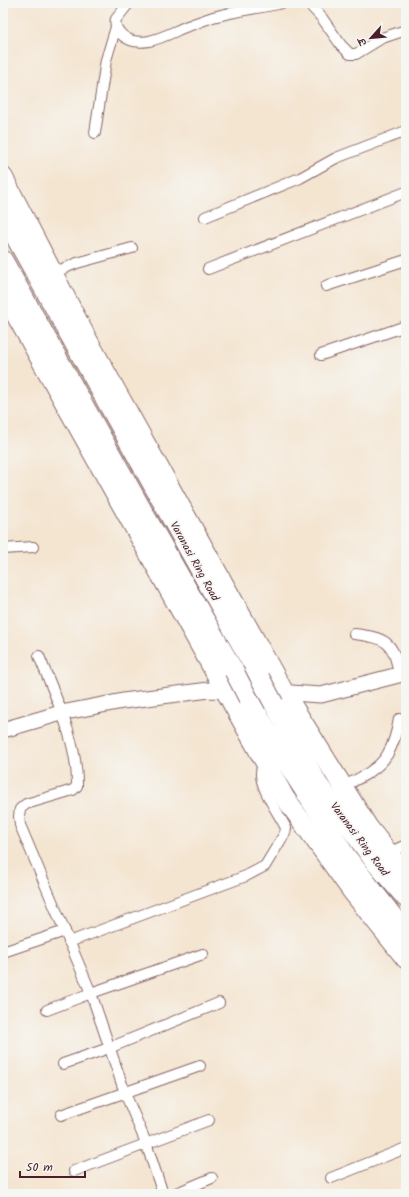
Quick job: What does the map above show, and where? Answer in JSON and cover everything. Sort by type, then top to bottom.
[{"type":"highway","points":[[3,177],[85,335],[135,426],[279,698],[342,787],[368,827],[406,876]]},
{"type":"highway","name":"Varanasi Ring Road","points":[[3,212],[18,242],[260,678],[279,698],[318,784],[376,862],[406,898]]},
{"type":"highway","name":"Varanasi Ring Road","points":[[3,260],[249,700],[288,765],[346,856],[406,934]]},
{"type":"highway","points":[[3,292],[285,798],[350,890],[406,959]]},
{"type":"street","points":[[95,133],[106,60],[116,27],[116,19],[129,3]]},
{"type":"street","points":[[116,27],[120,33],[130,40],[135,42],[147,41],[211,18],[282,3]]},
{"type":"street","points":[[308,3],[322,18],[341,45],[350,54],[356,54],[382,38],[406,30]]},
{"type":"street","points":[[205,217],[300,178],[336,158],[406,131]]},
{"type":"street","points":[[208,269],[406,192]]},
{"type":"street","points":[[53,273],[77,263],[132,248]]},
{"type":"street","points":[[326,286],[406,260]]},
{"type":"street","points":[[321,355],[406,326]]},
{"type":"street","points":[[3,549],[33,547]]},
{"type":"street","points":[[3,730],[61,714],[123,700],[209,690],[224,690],[279,698],[321,695],[402,674],[390,647],[383,640],[373,636],[354,634]]},
{"type":"street","points":[[39,656],[70,737],[77,773],[77,786],[73,790],[26,804],[20,809],[20,825],[90,993],[125,1093],[146,1143],[163,1194]]},
{"type":"street","points":[[342,787],[363,776],[383,761],[388,754],[399,719]]},
{"type":"street","points":[[69,942],[246,876],[265,866],[286,833],[286,828],[262,783],[260,774],[264,761]]},
{"type":"street","points":[[388,853],[406,845]]},
{"type":"street","points":[[3,952],[65,931]]},
{"type":"street","points":[[47,1010],[90,993],[203,954]]},
{"type":"street","points":[[63,1064],[109,1048],[219,1003]]},
{"type":"street","points":[[61,1115],[200,1066]]},
{"type":"street","points":[[74,1171],[209,1120]]},
{"type":"street","points":[[331,1178],[406,1148]]},
{"type":"street","points":[[174,1194],[212,1178]]}]
